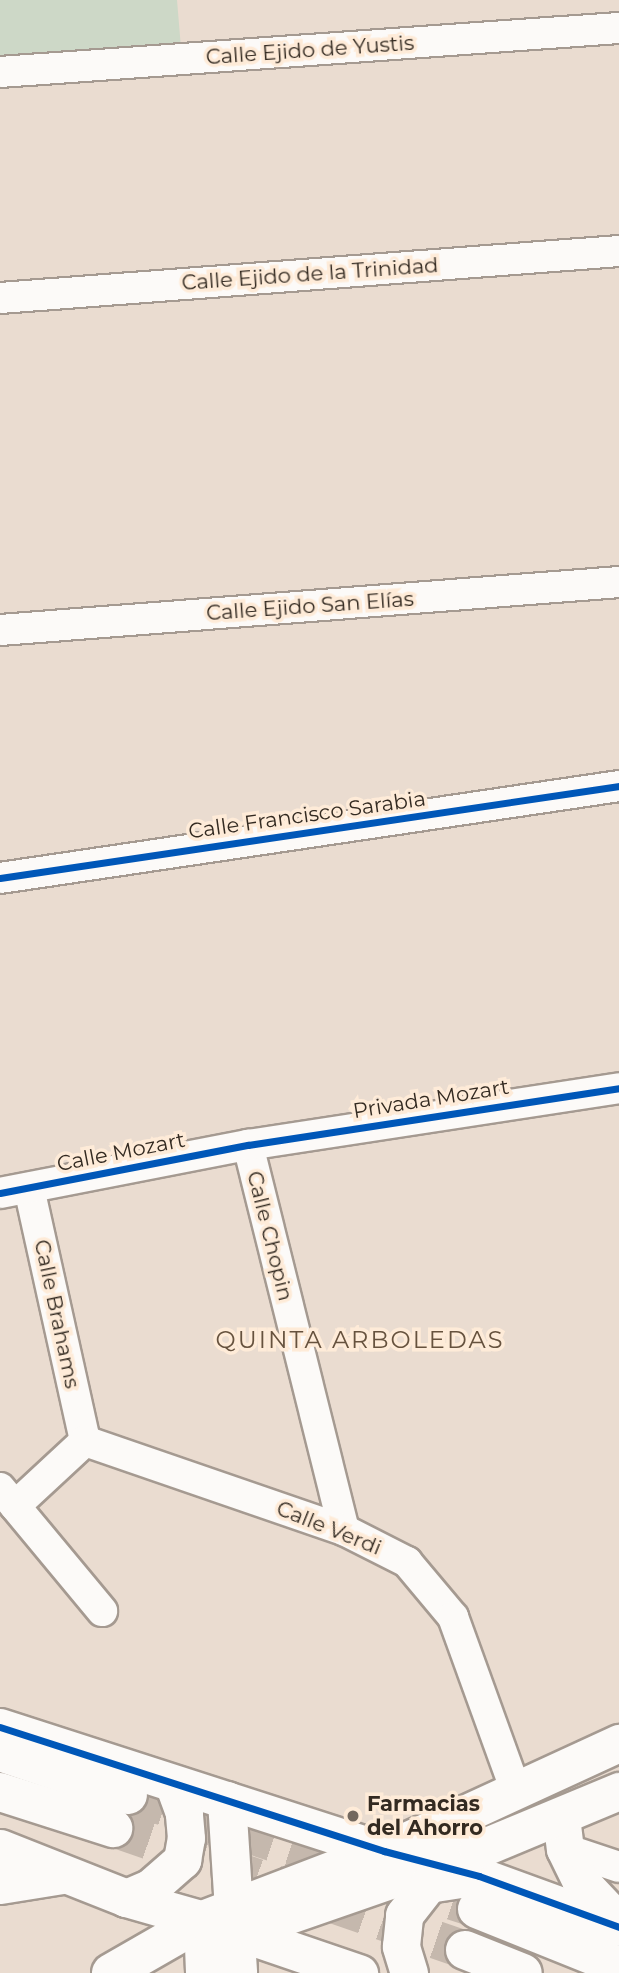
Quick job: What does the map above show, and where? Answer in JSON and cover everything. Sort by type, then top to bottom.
[{"type":"main road","points":[[0,1752],[121,1812],[0,1792]]},
{"type":"main road","points":[[227,1801],[224,1920],[238,1973]]},
{"type":"main road","points":[[111,1973],[224,1920],[384,1851]]},
{"type":"main road","points":[[478,1893],[619,1966]]},
{"type":"main road","points":[[205,1973],[224,1920]]},
{"type":"main road","points":[[465,1950],[523,1973]]},
{"type":"street","name":"Calle Ejido de Yustis","points":[[0,72],[619,28]]},
{"type":"street","name":"Calle Ejido de la Trinidad","points":[[0,298],[619,251]]},
{"type":"street","name":"Calle Ejido San Elías","points":[[0,630],[619,582]]},
{"type":"street","name":"Calle Francisco Sarabia","points":[[0,878],[619,786]]},
{"type":"street","name":"Privada Mozart","points":[[248,1145],[619,1088]]},
{"type":"street","name":"Calle Mozart","points":[[0,1193],[248,1145]]},
{"type":"street","name":"Calle Chopin","points":[[248,1145],[344,1530]]},
{"type":"street","name":"Calle Brahams","points":[[29,1188],[85,1441]]},
{"type":"street","name":"Calle Verdi","points":[[85,1441],[344,1530],[407,1562],[453,1617],[516,1791]]},
{"type":"street","points":[[85,1441],[8,1497],[102,1611]]},
{"type":"street","points":[[0,1727],[384,1851],[433,1863],[478,1893]]},
{"type":"street","points":[[384,1851],[619,1743]]},
{"type":"street","points":[[126,1898],[150,1888],[182,1860],[187,1838],[184,1813],[174,1785]]},
{"type":"street","points":[[224,1920],[433,1863],[563,1833],[619,1791]]},
{"type":"street","points":[[563,1833],[619,1867]]},
{"type":"street","points":[[563,1833],[581,1882],[619,1925]]},
{"type":"street","points":[[0,1848],[62,1875],[126,1898],[224,1920],[359,1973]]},
{"type":"street","points":[[0,1885],[62,1875]]},
{"type":"street","points":[[408,1973],[401,1946],[404,1915],[428,1884],[619,1925]]},
{"type":"green space","points":[[0,0],[177,0],[182,60],[0,73]]},
{"type":"tunnel","points":[[128,1795],[477,1909]]},
{"type":"tunnel","points":[[113,1828],[465,1950]]},
{"type":"cycle path","points":[[0,878],[619,786]]},
{"type":"cycle path","points":[[0,1193],[248,1145],[619,1088]]},
{"type":"cycle path","points":[[0,1727],[384,1851],[479,1876],[619,1927]]},
{"type":"place","name":"Farmacias del Ahorro","points":[[353,1816]]},
{"type":"district","name":"QUINTA ARBOLEDAS","points":[[360,1340]]}]
